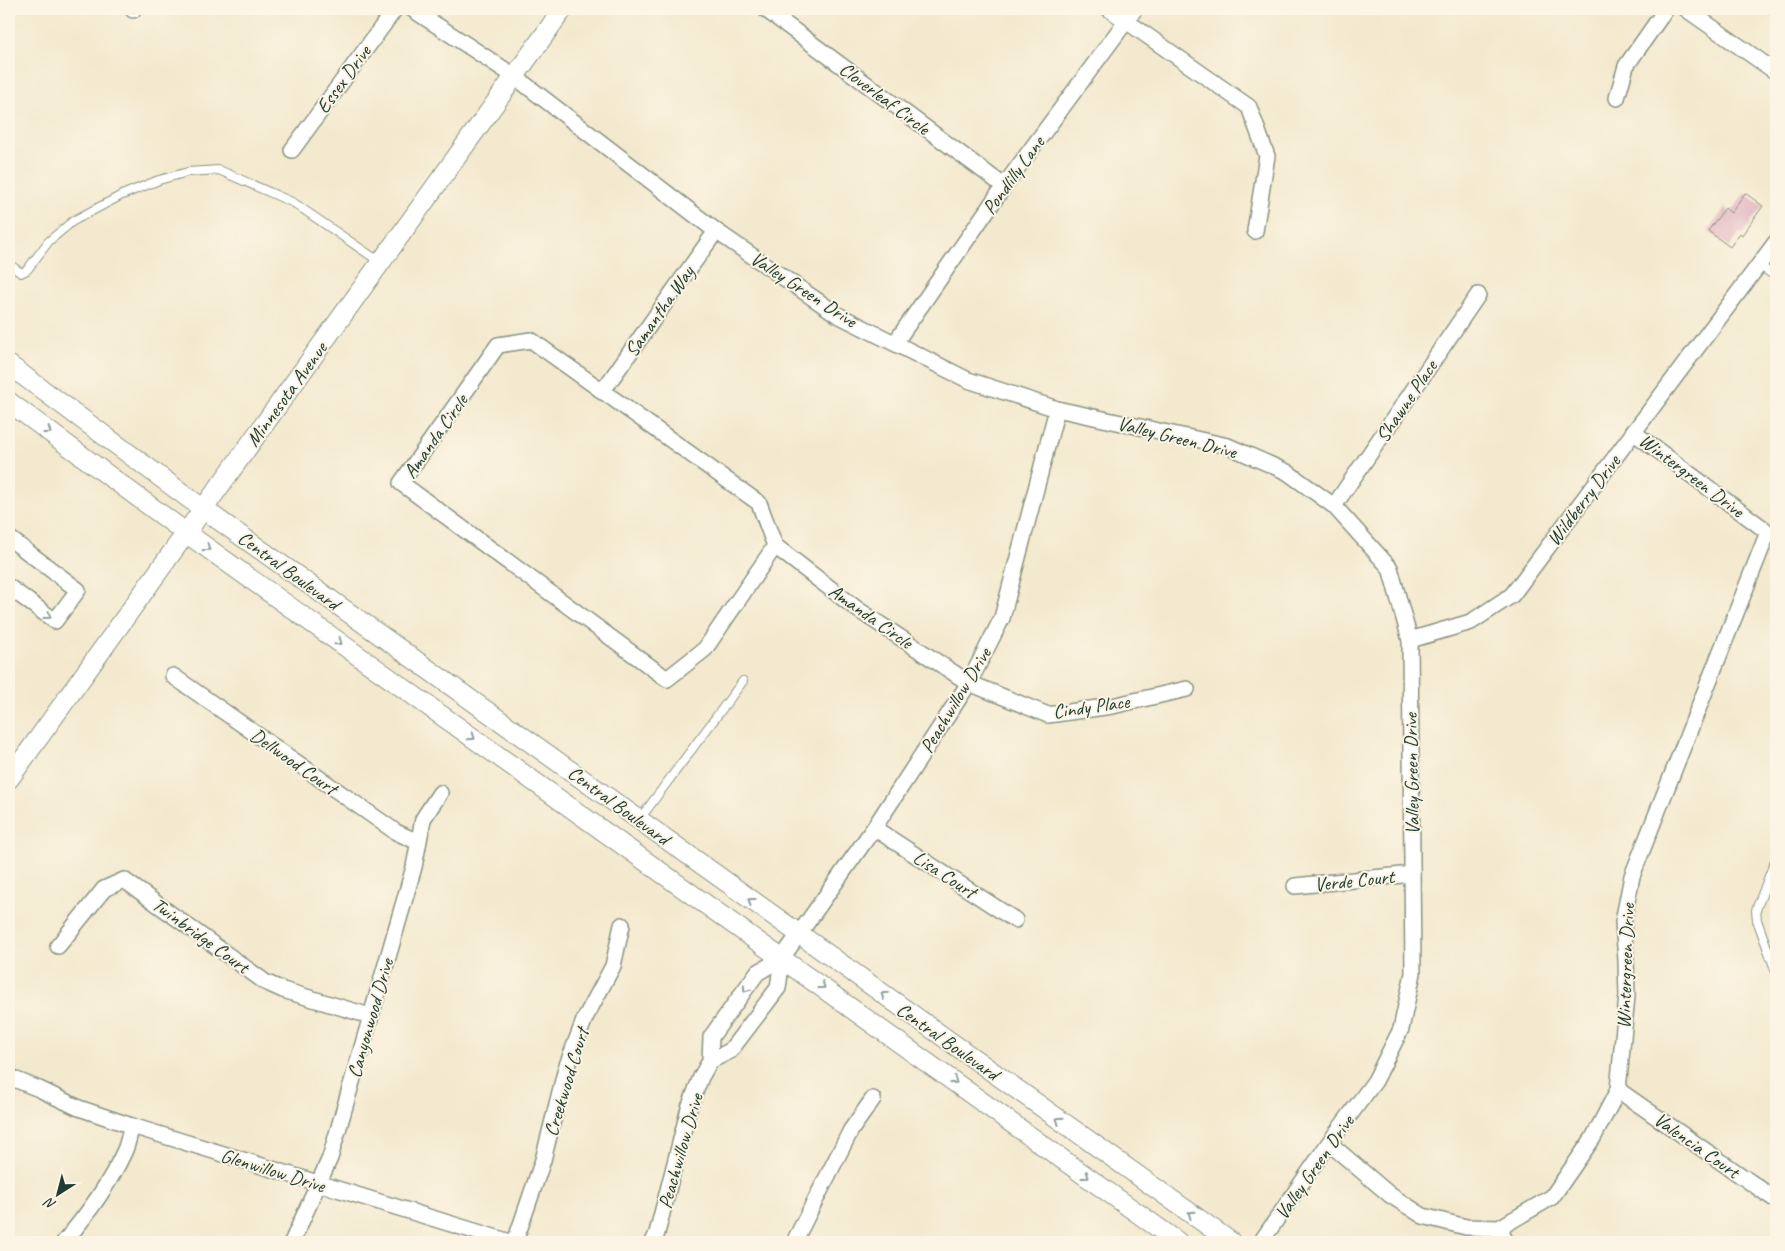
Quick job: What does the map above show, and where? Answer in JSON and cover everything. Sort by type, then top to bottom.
[{"type":"street","name":"Essex Drive","points":[[292,150],[395,9]]},
{"type":"street","name":"Valley Green Drive","points":[[412,9],[514,76],[716,231],[838,314],[968,380],[1057,409],[1228,446],[1287,472],[1334,506],[1390,568],[1410,640],[1413,973],[1401,1029],[1375,1081],[1329,1143],[1261,1242]]},
{"type":"street","name":"Minnesota Avenue","points":[[9,779],[202,508],[563,9]]},
{"type":"street","name":"Cloverleaf Circle","points":[[765,9],[1004,186]]},
{"type":"street","points":[[1109,9],[1130,15],[1249,107],[1266,156],[1255,231]]},
{"type":"street","points":[[1617,98],[1626,66],[1666,9]]},
{"type":"street","points":[[1686,9],[1776,72]]},
{"type":"street","name":"Pondlilly Lane","points":[[895,343],[1004,186],[1130,15]]},
{"type":"street","name":"Samantha Way","points":[[602,392],[716,231]]},
{"type":"street","name":"Wildberry Drive","points":[[1410,640],[1470,622],[1512,595],[1776,242]]},
{"type":"street","name":"Shawne Place","points":[[1334,506],[1478,295]]},
{"type":"street","name":"Amanda Circle","points":[[775,546],[705,649],[667,679],[401,483],[498,345],[531,340],[758,503],[775,546],[857,608],[970,683]]},
{"type":"street","name":"Central Boulevard","points":[[9,365],[202,508],[1231,1242]]},
{"type":"street","name":"Central Boulevard","points":[[9,402],[185,532],[1178,1242]]},
{"type":"street","name":"Peachwillow Drive","points":[[653,1242],[657,1233],[689,1108],[701,1077],[710,1061],[711,1037],[757,974],[782,958],[874,828],[970,683],[1002,618],[1057,409]]},
{"type":"street","name":"Wintergreen Drive","points":[[1499,1228],[1552,1197],[1593,1138],[1618,1090],[1626,996],[1623,922],[1632,876],[1768,532],[1633,432]]},
{"type":"street","points":[[9,538],[78,590],[55,621],[9,587]]},
{"type":"street","name":"Dellwood Court","points":[[173,676],[396,832],[418,842]]},
{"type":"street","name":"Cindy Place","points":[[970,683],[1048,715],[1112,706],[1187,689]]},
{"type":"street","name":"Canyonwood Drive","points":[[292,1242],[330,1158],[414,868],[423,820],[440,793]]},
{"type":"street","name":"Lisa Court","points":[[874,828],[1015,920]]},
{"type":"street","name":"Verde Court","points":[[1295,886],[1412,874]]},
{"type":"street","name":"Twinbridge Court","points":[[58,946],[104,889],[124,880],[265,982],[283,990],[370,1016]]},
{"type":"street","name":"Creekwood Court","points":[[515,1242],[543,1160],[566,1068],[585,1018],[613,966],[622,925]]},
{"type":"street","name":"Peachwillow Drive","points":[[710,1061],[730,1051],[778,988],[782,958]]},
{"type":"street","name":"Glenwillow Drive","points":[[9,1064],[40,1089]]},
{"type":"street","name":"Glenwillow Drive","points":[[9,1077],[40,1089],[79,1108],[132,1126],[510,1242]]},
{"type":"street","name":"Valencia Court","points":[[1618,1090],[1776,1200]]},
{"type":"street","points":[[794,1242],[850,1130],[873,1099]]},
{"type":"street","points":[[64,1242],[82,1220],[104,1187],[124,1152],[132,1126]]},
{"type":"street","points":[[1329,1143],[1390,1194],[1423,1216],[1466,1227],[1499,1228],[1506,1242]]},
{"type":"lane","points":[[9,264],[21,272],[27,270],[49,241],[73,221],[122,195],[159,180],[181,174],[219,170],[294,203],[381,263]]},
{"type":"lane","points":[[1759,265],[1776,277]]},
{"type":"lane","points":[[639,820],[743,681]]},
{"type":"lane","points":[[1776,858],[1756,910],[1757,920],[1776,972]]},
{"type":"building","points":[[1745,193],[1763,206],[1742,235],[1740,233],[1730,247],[1708,231],[1725,208],[1731,213]]}]
